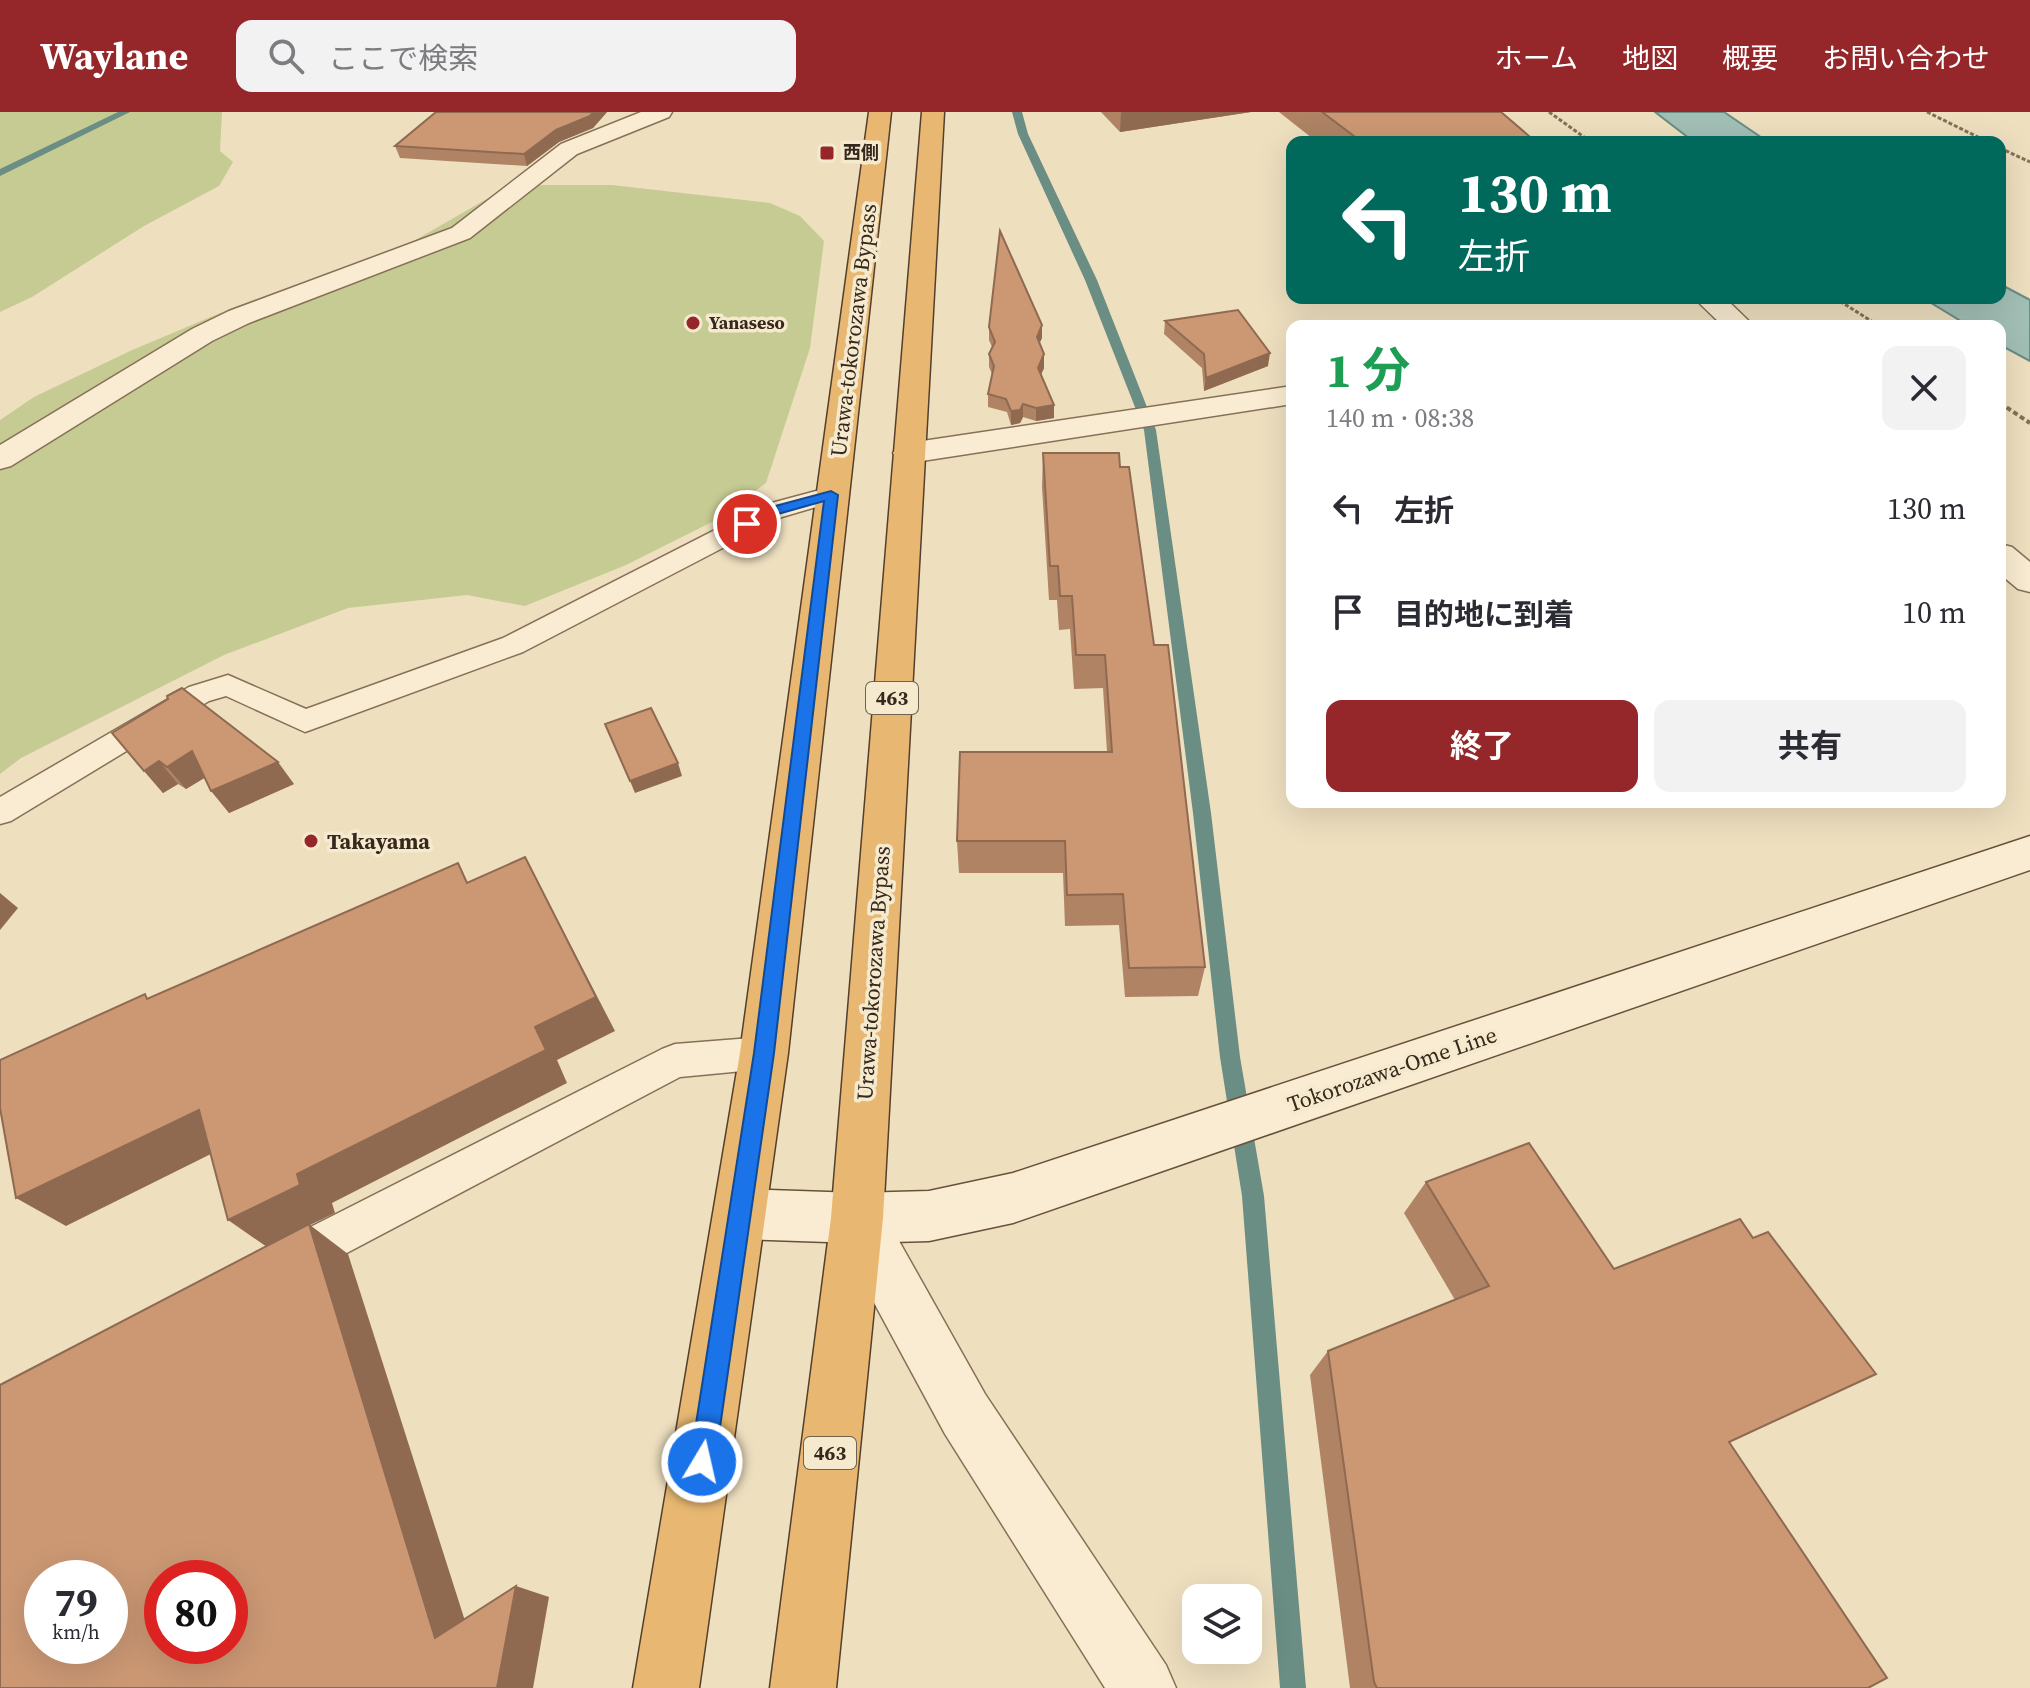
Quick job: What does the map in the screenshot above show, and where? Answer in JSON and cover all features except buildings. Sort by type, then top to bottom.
[{"type":"highway","name":"Urawa-tokorozawa Bypass","points":[[666,1688],[742,1214],[764,1053],[880,112]]},
{"type":"highway","name":"Urawa-tokorozawa Bypass","points":[[803,1688],[857,1218],[933,112]]},
{"type":"highway","points":[[930,177],[946,112]]},
{"type":"highway","points":[[850,155],[849,226],[857,309]]},
{"type":"street","points":[[0,459],[202,335],[239,317],[461,233],[569,149],[661,112]]},
{"type":"street","points":[[1715,304],[1733,320]]},
{"type":"street","points":[[909,453],[1286,396]]},
{"type":"street","points":[[2006,560],[2030,581]]},
{"type":"street","name":"Tokorozawa-Ome Line","points":[[742,1214],[857,1218],[929,1216],[1013,1198],[2030,853]]},
{"type":"street","points":[[857,1218],[965,1414],[1143,1688]]},
{"type":"lane","points":[[0,812],[199,694],[228,685],[305,721],[513,645],[773,511],[831,495]]},
{"type":"lane","points":[[253,1279],[675,1061],[764,1053]]},
{"type":"path","points":[[1549,112],[1583,136]]},
{"type":"path","points":[[1927,112],[1976,136]]},
{"type":"path","points":[[2006,151],[2030,162]]},
{"type":"path","points":[[1844,304],[1870,320]]},
{"type":"path","points":[[2006,407],[2030,423]]},
{"type":"green space","points":[[0,112],[222,112],[220,151],[233,162],[219,186],[144,226],[32,297],[0,312]]},
{"type":"green space","points":[[511,185],[612,185],[770,203],[800,216],[824,241],[810,348],[766,483],[716,520],[626,565],[525,606],[467,595],[348,608],[224,655],[21,758],[0,774],[0,420],[34,397],[130,351],[232,308],[398,250]]},
{"type":"water","points":[[1655,112],[1724,112],[1759,136],[1686,136]]},
{"type":"water","points":[[2006,287],[2030,300],[2030,361],[2006,348],[2006,320],[1959,320],[1933,304],[2006,304]]},
{"type":"waterway","points":[[0,173],[125,112]]},
{"type":"waterway","points":[[1017,112],[1023,134],[1091,280],[1150,430],[1202,813],[1230,1057],[1253,1196],[1293,1688]]},
{"type":"place","name":"西側","points":[[827,153]]},
{"type":"place","name":"Yanaseso","points":[[693,323]]},
{"type":"place","name":"Takayama","points":[[311,841]]},
{"type":"route","points":[[702,1462],[764,1053],[831,495],[773,511],[747,524]]}]
